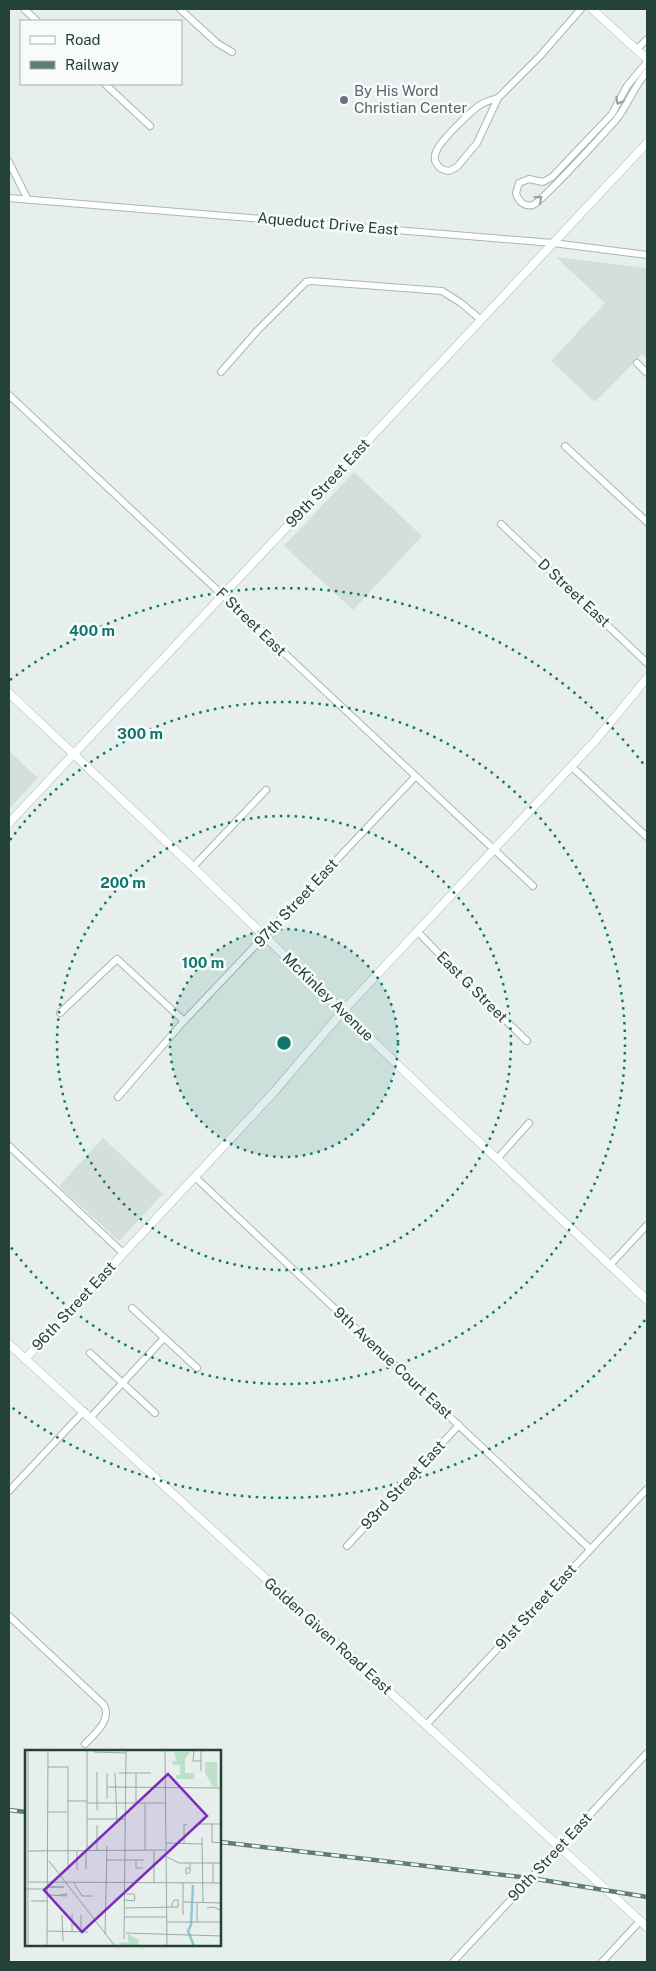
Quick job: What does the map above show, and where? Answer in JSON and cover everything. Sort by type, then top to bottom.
[{"type":"street","points":[[24,9],[36,20]]},
{"type":"street","points":[[180,9],[217,42],[232,52]]},
{"type":"street","points":[[498,98],[485,102],[476,108],[438,147],[435,157],[436,163],[442,169],[449,172],[453,170],[473,148],[498,98],[540,56],[581,9]]},
{"type":"street","points":[[592,9],[638,49],[647,60],[627,86],[612,114],[552,177],[544,182],[528,179],[519,183],[516,193],[521,202],[526,205],[536,203],[557,182],[617,118],[633,90],[647,72]]},
{"type":"street","points":[[638,49],[647,39]]},
{"type":"street","points":[[106,85],[150,126]]},
{"type":"street","name":"99th Street East","points":[[9,823],[647,143]]},
{"type":"street","points":[[9,162],[28,200]]},
{"type":"street","name":"Aqueduct Drive East","points":[[9,198],[553,243],[647,254]]},
{"type":"street","points":[[221,372],[257,331],[306,282],[310,281],[442,291],[461,302],[480,319]]},
{"type":"street","points":[[637,363],[647,373]]},
{"type":"street","name":"F Street East","points":[[9,395],[532,886]]},
{"type":"street","points":[[565,446],[647,522]]},
{"type":"street","name":"D Street East","points":[[501,524],[647,663]]},
{"type":"street","name":"96th Street East","points":[[25,1359],[274,1092],[342,1012],[595,742],[647,678]]},
{"type":"street","name":"McKinley Avenue","points":[[9,693],[193,867],[342,1012],[647,1300]]},
{"type":"street","points":[[572,767],[647,837]]},
{"type":"street","name":"97th Street East","points":[[118,1096],[184,1021],[415,777]]},
{"type":"street","points":[[193,867],[266,790]]},
{"type":"street","name":"East G Street","points":[[417,931],[527,1041]]},
{"type":"street","points":[[60,1013],[117,959],[184,1021]]},
{"type":"street","points":[[498,1158],[530,1123]]},
{"type":"street","points":[[9,1146],[123,1253]]},
{"type":"street","name":"9th Avenue Court East","points":[[195,1177],[590,1549]]},
{"type":"street","points":[[610,1266],[647,1225]]},
{"type":"street","points":[[132,1308],[197,1368]]},
{"type":"street","points":[[90,1417],[164,1338]]},
{"type":"street","name":"Golden Given Road East","points":[[9,1344],[647,1927]]},
{"type":"street","points":[[90,1353],[155,1413]]},
{"type":"street","points":[[9,1491],[84,1412]]},
{"type":"street","name":"93rd Street East","points":[[346,1546],[459,1424]]},
{"type":"street","name":"91st Street East","points":[[426,1725],[647,1489]]},
{"type":"street","points":[[9,1616],[104,1706],[106,1718],[85,1744]]},
{"type":"street","name":"90th Street East","points":[[453,1962],[647,1752]]},
{"type":"street","points":[[602,1962],[640,1921]]},
{"type":"shaded area","points":[[556,257],[647,268],[647,359],[642,354],[595,402],[551,361],[605,303]]},
{"type":"shaded area","points":[[354,472],[422,536],[353,610],[284,546]]},
{"type":"shaded area","points":[[9,751],[38,778],[9,809]]},
{"type":"shaded area","points":[[103,1138],[163,1194],[119,1241],[59,1186]]},
{"type":"railway","points":[[9,1810],[25,1812]]},
{"type":"railway","points":[[221,1842],[530,1878],[647,1897]]},
{"type":"place","name":"By His Word Christian Center","points":[[344,100]]}]
